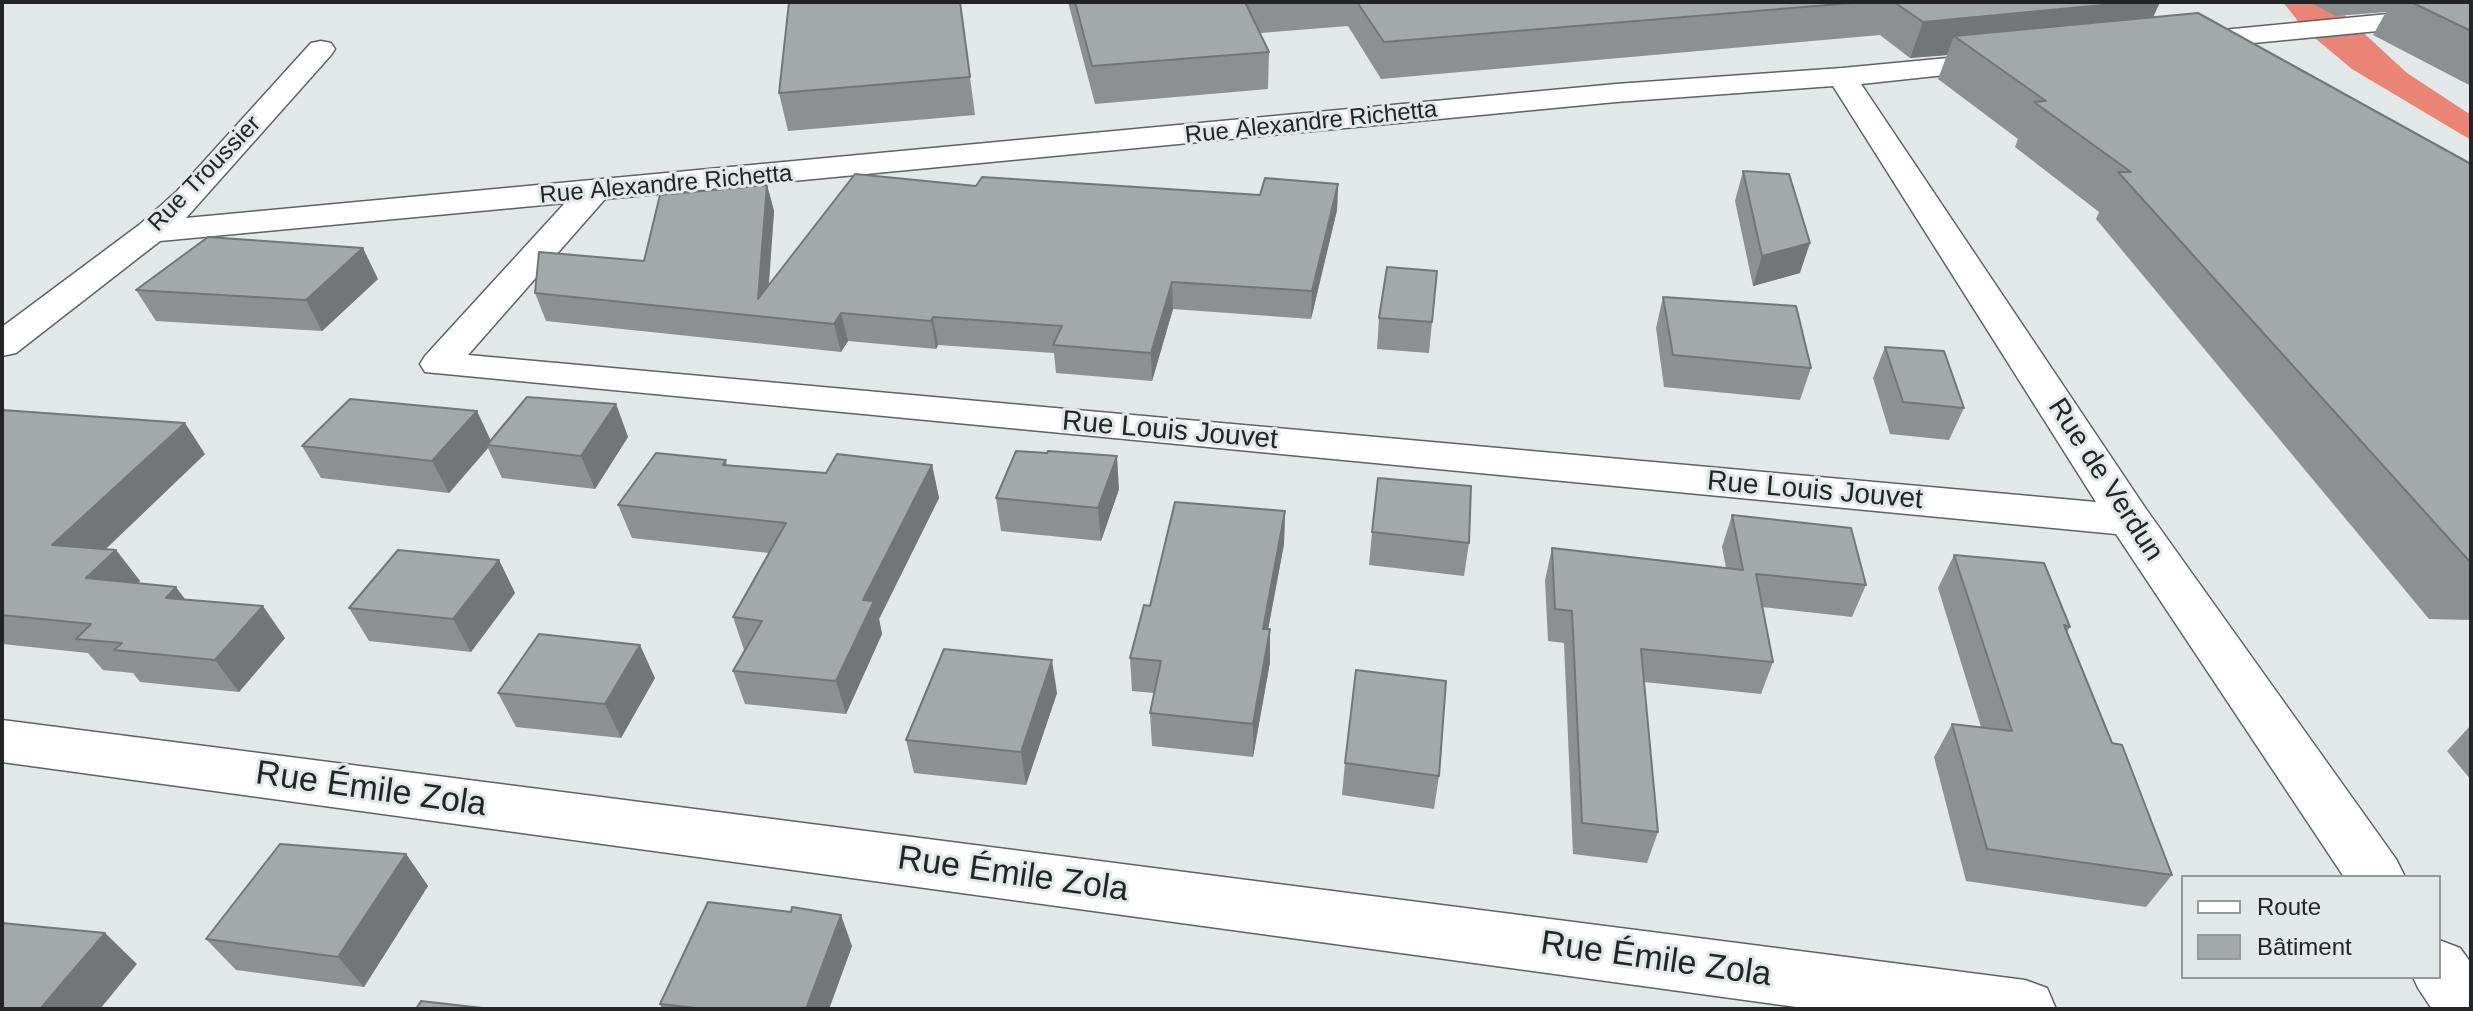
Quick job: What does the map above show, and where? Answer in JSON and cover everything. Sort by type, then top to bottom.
[{"type":"street","points":[[2152,45],[2471,14]]},
{"type":"street","name":"Rue Troussier","points":[[2,345],[151,232],[189,198],[321,49]]},
{"type":"street","name":"Rue Alexandre Richetta","points":[[151,232],[1616,93],[1842,77],[2026,58]]},
{"type":"street","name":"Rue de Verdun","points":[[1842,77],[2130,520],[2375,875]]},
{"type":"street","name":"Rue Louis Jouvet","points":[[593,192],[439,364],[2130,520]]},
{"type":"street","name":"Rue Émile Zola","points":[[2,741],[2025,1009]]},
{"type":"street","points":[[2441,971],[2467,1009]]},
{"type":"shaded area","points":[[2283,2],[2330,2],[2407,73],[2471,115],[2471,140],[2352,69],[2304,29]]},
{"type":"building","points":[[789,2],[960,2],[970,77],[779,93]]},
{"type":"building","points":[[1075,2],[1245,2],[1269,52],[1092,66]]},
{"type":"building","points":[[1357,2],[1864,2],[1384,42]]},
{"type":"building","points":[[1894,2],[2135,2],[1923,22]]},
{"type":"building","points":[[2411,2],[2471,2],[2471,31]]},
{"type":"building","points":[[2198,13],[2471,164],[2471,563],[2118,172],[2131,172],[2034,102],[2046,101],[1954,36]]},
{"type":"building","points":[[1743,171],[1789,174],[1810,243],[1762,256]]},
{"type":"building","points":[[855,174],[976,186],[982,177],[1260,195],[1265,178],[1338,184],[1312,291],[1172,282],[1151,353],[1053,345],[1062,326],[933,317],[931,321],[841,313],[834,324],[535,293],[539,252],[644,261],[660,195],[767,185],[758,299]]},
{"type":"building","points":[[208,237],[363,248],[306,300],[136,290]]},
{"type":"building","points":[[1387,267],[1437,271],[1432,322],[1379,318]]},
{"type":"building","points":[[1663,297],[1796,306],[1811,368],[1673,355]]},
{"type":"building","points":[[1885,347],[1944,351],[1964,408],[1903,402]]},
{"type":"building","points":[[527,397],[616,404],[581,456],[487,445]]},
{"type":"building","points":[[350,399],[477,411],[432,461],[302,446]]},
{"type":"building","points":[[2,410],[185,423],[52,545],[116,550],[86,578],[176,587],[166,598],[263,606],[215,660],[114,650],[122,643],[76,639],[91,624],[2,615]]},
{"type":"building","points":[[1016,451],[1117,456],[1098,508],[996,498]]},
{"type":"building","points":[[656,453],[726,460],[723,465],[826,473],[837,454],[932,465],[863,600],[874,601],[836,681],[733,671],[762,621],[733,617],[786,523],[618,505]]},
{"type":"building","points":[[1378,478],[1471,486],[1469,543],[1372,532]]},
{"type":"building","points":[[1175,502],[1285,511],[1263,629],[1270,629],[1253,724],[1150,713],[1161,661],[1130,658],[1144,605],[1150,606]]},
{"type":"building","points":[[1732,515],[1851,528],[1866,585],[1756,574],[1773,662],[1641,649],[1658,832],[1582,823],[1572,611],[1555,609],[1552,548],[1743,570]]},
{"type":"building","points":[[398,550],[499,560],[453,619],[349,608]]},
{"type":"building","points":[[1954,555],[2044,563],[2070,627],[2064,625],[2112,743],[2122,745],[2172,875],[1987,849],[1952,724],[2012,731]]},
{"type":"building","points":[[539,634],[640,645],[605,704],[498,693]]},
{"type":"building","points":[[944,649],[1052,660],[1021,752],[906,740]]},
{"type":"building","points":[[1356,670],[1446,681],[1439,776],[1345,763]]},
{"type":"building","points":[[280,844],[406,854],[338,957],[206,939]]},
{"type":"building","points":[[708,902],[791,912],[792,907],[841,915],[806,1009],[705,1009],[660,1004]]},
{"type":"building","points":[[2,923],[105,933],[40,1009],[2,1009]]},
{"type":"building","points":[[421,1001],[491,1009],[416,1009]]}]
